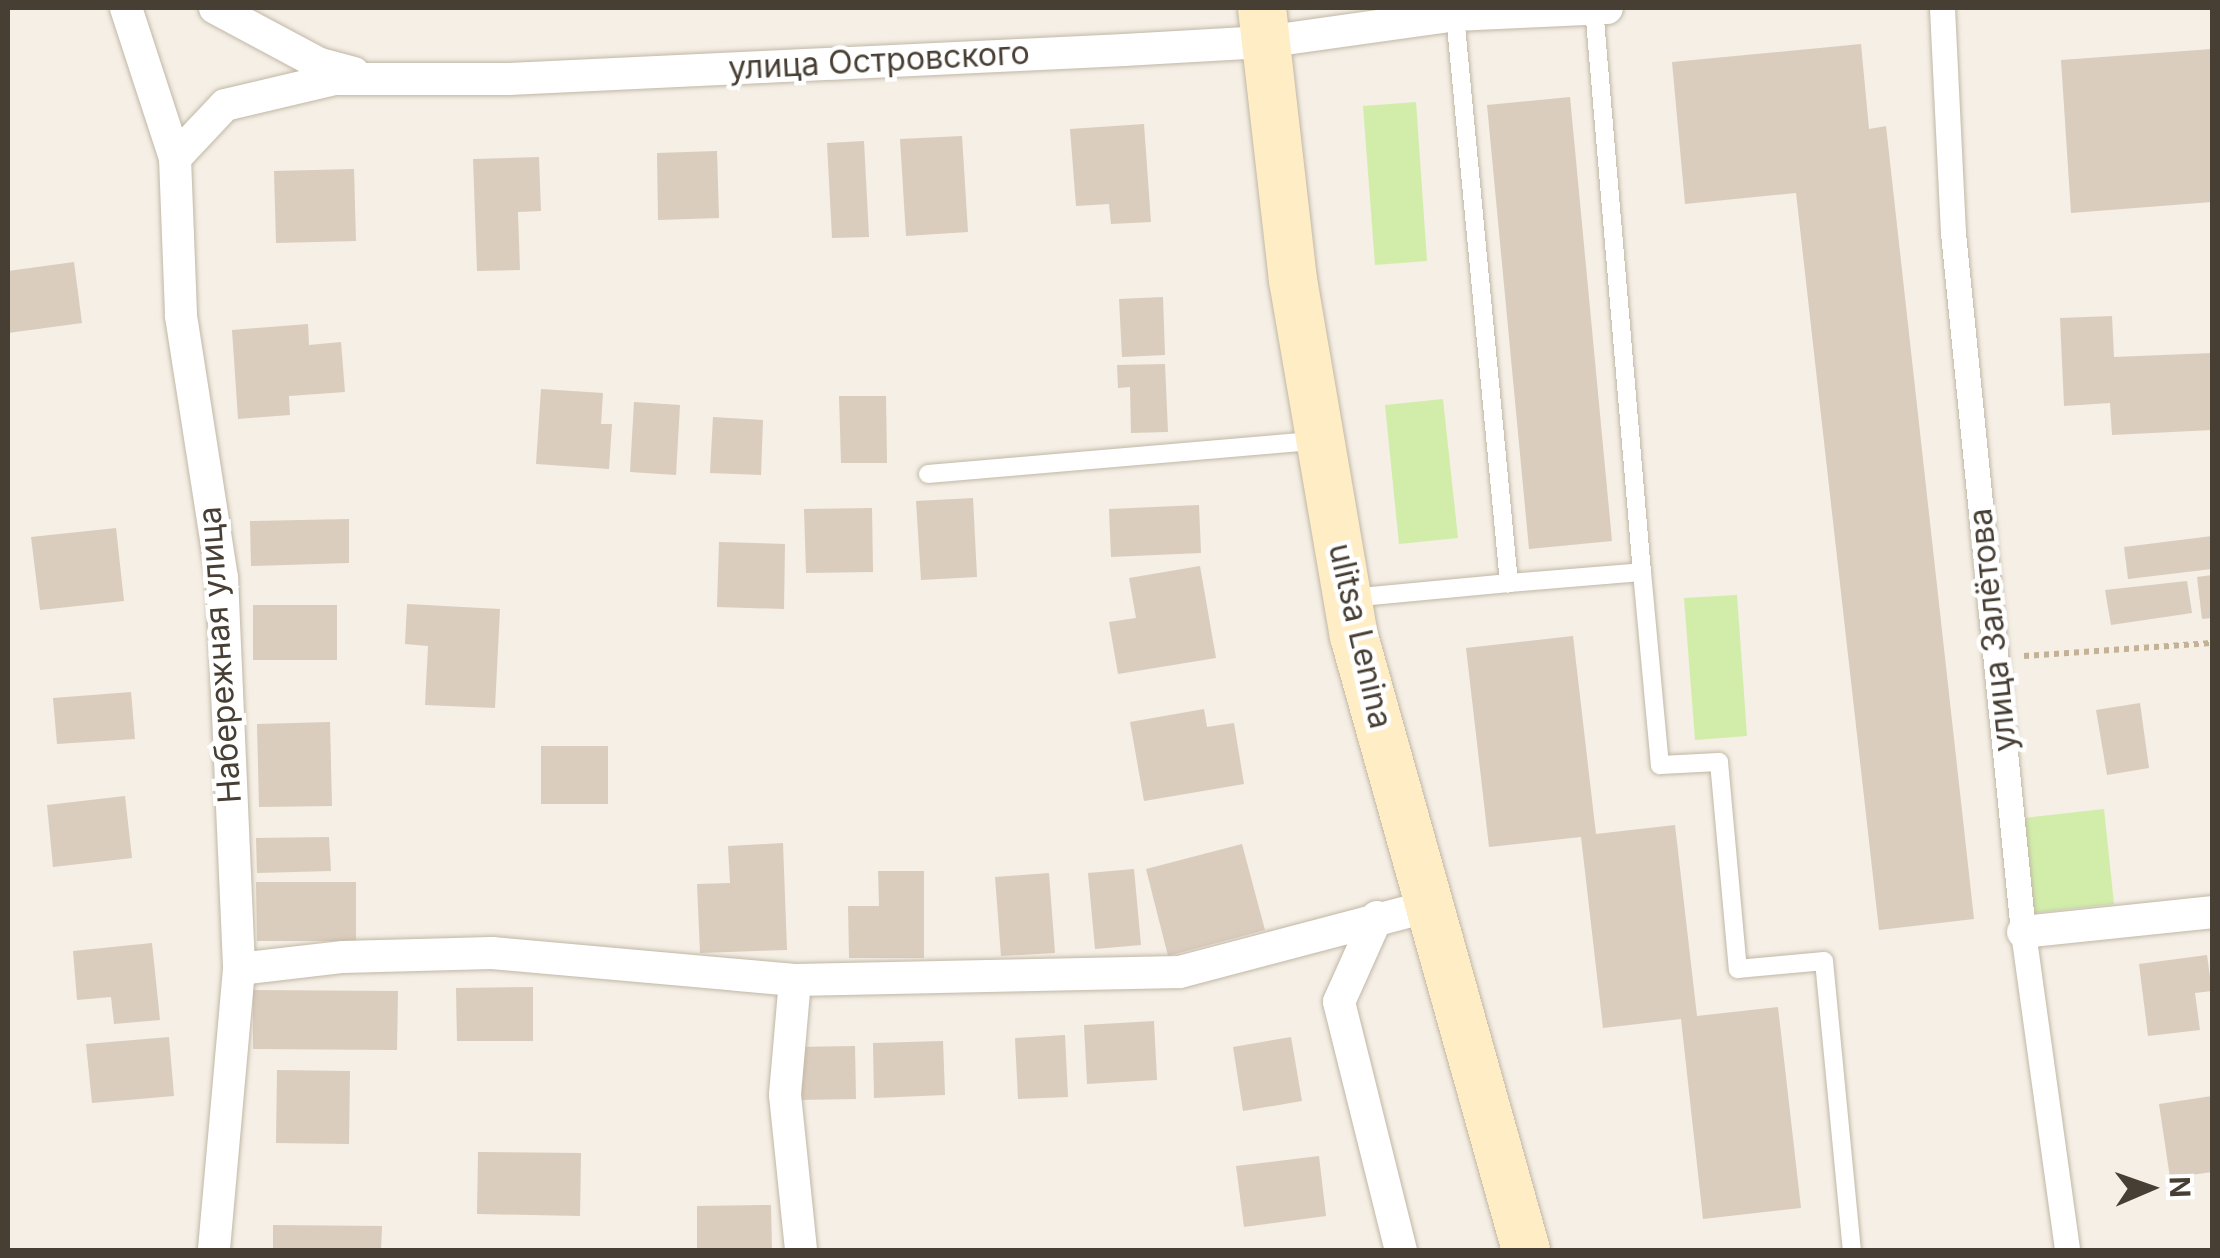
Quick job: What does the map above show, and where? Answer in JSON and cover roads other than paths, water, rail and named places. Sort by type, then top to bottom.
[{"type":"main road","name":"ulitsa Lenina","points":[[1263,25],[1293,280],[1348,598],[1526,1250]]},
{"type":"street","name":"Набережная улица","points":[[126,8],[175,158],[182,316],[222,577],[239,969],[214,1250]]},
{"type":"street","points":[[215,8],[320,64],[378,79]]},
{"type":"street","name":"улица Островского","points":[[175,158],[225,105],[334,79],[509,79],[1263,25],[1607,8]]},
{"type":"street","name":"улица Залётова","points":[[1942,8],[1953,233],[2023,932],[2066,1250]]},
{"type":"street","points":[[239,969],[343,957],[492,953],[795,980],[1180,972],[1429,906]]},
{"type":"street","points":[[2023,932],[2212,912]]},
{"type":"street","points":[[1377,917],[1340,1002],[1401,1250]]},
{"type":"street","points":[[795,980],[785,1094],[801,1250]]},
{"type":"lane","points":[[1594,8],[1660,765],[1720,762],[1738,968],[1824,961],[1852,1250]]},
{"type":"lane","points":[[1455,15],[1509,582]]},
{"type":"lane","points":[[928,474],[1321,440]]},
{"type":"lane","points":[[1348,598],[1642,572]]}]
